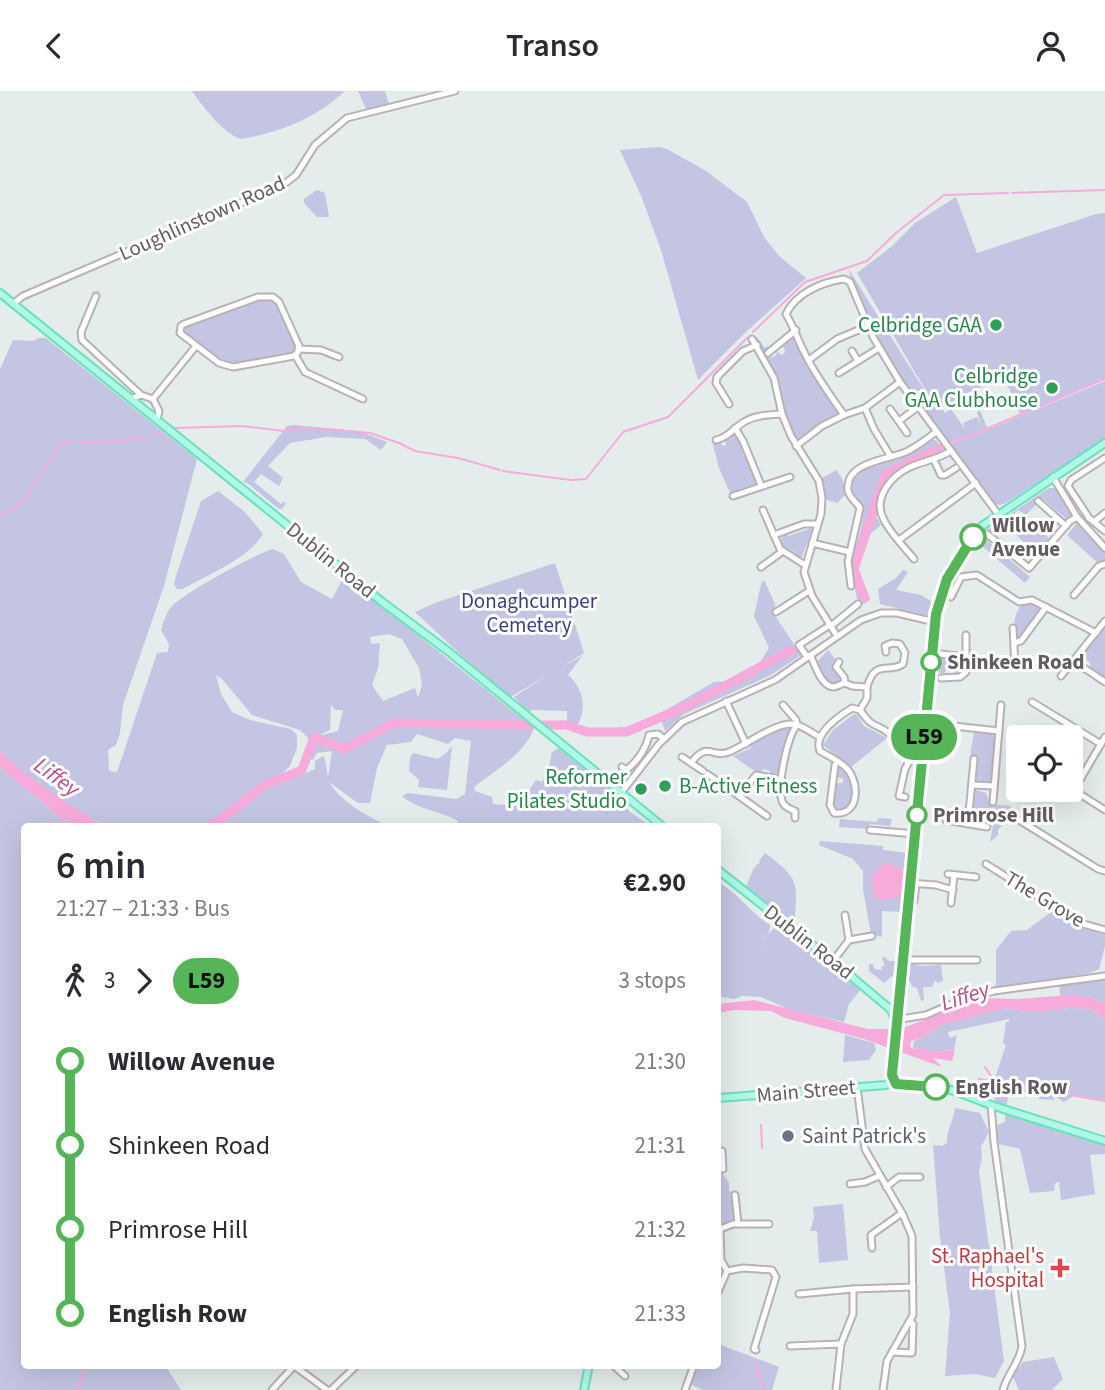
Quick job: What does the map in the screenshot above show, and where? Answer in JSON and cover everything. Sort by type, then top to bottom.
[{"type":"main road","name":"Dublin Road","points":[[0,293],[658,823]]},
{"type":"main road","points":[[1104,443],[987,521],[974,535],[951,572],[942,593],[935,622],[892,1075],[893,1082],[899,1085],[948,1089],[990,1105],[1105,1140]]},
{"type":"main road","name":"Dublin Road","points":[[721,872],[877,997],[890,1009],[896,1023]]},
{"type":"main road","name":"Main Street","points":[[721,1098],[886,1085],[893,1082]]},
{"type":"main road","points":[[584,1390],[588,1369]]},
{"type":"street","name":"Loughlinstown Road","points":[[13,304],[23,296],[284,184],[296,175],[318,142],[347,118],[455,91]]},
{"type":"street","points":[[844,415],[824,387],[786,314],[792,305],[813,288],[827,282],[847,279],[879,348],[900,382],[998,514]]},
{"type":"street","points":[[96,296],[81,332],[82,340],[142,395]]},
{"type":"street","points":[[262,296],[273,297],[279,302],[298,349],[295,355],[236,367],[219,363],[180,333],[180,327],[262,296]]},
{"type":"street","points":[[809,360],[837,339],[868,326]]},
{"type":"street","points":[[768,353],[796,330]]},
{"type":"street","points":[[752,339],[774,377],[782,414],[796,446],[819,481],[821,514],[804,565],[805,581],[837,636]]},
{"type":"street","points":[[729,404],[716,383],[717,377],[743,351],[757,345]]},
{"type":"street","points":[[153,399],[196,346]]},
{"type":"street","points":[[777,346],[784,353]]},
{"type":"street","points":[[839,373],[879,348]]},
{"type":"street","points":[[298,349],[320,350],[339,357]]},
{"type":"street","points":[[852,351],[858,361]]},
{"type":"street","points":[[295,355],[305,372],[363,398]]},
{"type":"street","points":[[796,446],[822,426],[865,408],[900,382]]},
{"type":"street","points":[[131,399],[136,395],[153,399],[159,411],[157,420]]},
{"type":"street","points":[[899,421],[918,407]]},
{"type":"street","points":[[865,408],[891,457]]},
{"type":"street","points":[[890,409],[907,433]]},
{"type":"street","points":[[725,446],[719,439],[735,428],[756,417],[782,414]]},
{"type":"street","points":[[735,428],[761,485]]},
{"type":"street","points":[[851,586],[848,569],[860,507],[849,495],[851,475],[874,461],[909,450],[936,432]]},
{"type":"street","points":[[914,559],[884,520],[881,511],[882,495],[902,472],[951,451]]},
{"type":"street","points":[[1105,458],[1069,482],[1070,491],[1089,518],[1105,531]]},
{"type":"street","points":[[934,460],[942,475],[956,468]]},
{"type":"street","points":[[733,496],[790,477]]},
{"type":"street","points":[[1053,477],[1077,517],[1105,548]]},
{"type":"street","points":[[899,540],[976,483]]},
{"type":"street","points":[[1038,501],[1066,526]]},
{"type":"street","points":[[763,510],[783,551],[804,565]]},
{"type":"street","points":[[1095,521],[1105,513]]},
{"type":"street","points":[[992,535],[1029,568],[1077,517]]},
{"type":"street","points":[[774,535],[804,524],[817,524]]},
{"type":"street","points":[[812,543],[850,552]]},
{"type":"street","points":[[761,567],[783,551]]},
{"type":"street","points":[[1074,595],[1099,566],[1105,564]]},
{"type":"street","points":[[951,572],[961,577],[977,575],[1019,602],[1032,600],[1096,633]]},
{"type":"street","points":[[951,597],[961,577]]},
{"type":"street","points":[[776,613],[810,591]]},
{"type":"street","points":[[858,604],[830,625],[797,643],[823,681],[834,687],[845,683],[852,687],[867,687]]},
{"type":"street","points":[[1014,643],[1021,641],[1046,607]]},
{"type":"street","points":[[621,793],[664,739],[691,717],[775,680],[861,620],[881,613],[897,613],[935,622]]},
{"type":"street","points":[[1059,666],[1063,673],[1105,621]]},
{"type":"street","points":[[1013,628],[1015,666]]},
{"type":"street","points":[[941,678],[964,675],[967,657],[965,635]]},
{"type":"street","points":[[860,710],[867,698],[867,687],[873,674],[877,670],[904,664],[905,653],[900,644],[892,642],[884,647]]},
{"type":"street","points":[[932,653],[967,657]]},
{"type":"street","points":[[839,662],[836,667],[845,683]]},
{"type":"street","points":[[1078,664],[1105,682]]},
{"type":"street","points":[[726,701],[746,744]]},
{"type":"street","points":[[1032,702],[1103,741],[1083,772]]},
{"type":"street","points":[[783,705],[797,725],[820,737]]},
{"type":"street","points":[[993,802],[1001,705]]},
{"type":"street","points":[[835,765],[831,810],[834,813],[844,813],[852,807],[852,779],[844,767],[818,747],[820,737],[850,709],[860,710]]},
{"type":"street","points":[[860,710],[867,721],[891,734],[911,758],[921,760]]},
{"type":"street","points":[[926,723],[999,731]]},
{"type":"street","points":[[691,763],[698,754],[706,750],[725,753],[786,725],[797,725]]},
{"type":"street","points":[[795,818],[795,811],[785,806],[782,801],[782,780],[790,739],[797,725]]},
{"type":"street","points":[[622,767],[626,770],[630,767],[646,746],[649,735],[658,734],[664,739]]},
{"type":"street","points":[[901,747],[909,740]]},
{"type":"street","points":[[682,757],[767,816]]},
{"type":"street","points":[[905,797],[899,796],[905,769],[911,758]]},
{"type":"street","points":[[968,824],[974,759]]},
{"type":"street","points":[[739,796],[756,775],[782,780]]},
{"type":"street","points":[[834,780],[843,781]]},
{"type":"street","points":[[972,785],[994,786]]},
{"type":"street","points":[[1083,796],[1105,810]]},
{"type":"street","points":[[1011,815],[1105,871]]},
{"type":"street","points":[[946,816],[946,820],[987,827]]},
{"type":"street","points":[[870,829],[915,834]]},
{"type":"street","name":"The Grove","points":[[986,864],[1080,923],[1105,930]]},
{"type":"street","points":[[951,903],[951,874],[976,877]]},
{"type":"street","points":[[914,901],[912,883],[936,884],[953,890]]},
{"type":"street","points":[[845,915],[849,940]]},
{"type":"street","points":[[833,961],[849,940],[872,936]]},
{"type":"street","points":[[902,960],[977,960]]},
{"type":"street","points":[[896,1023],[990,992],[1032,984],[1105,976]]},
{"type":"street","points":[[857,1087],[864,1149],[902,1213],[912,1236],[913,1314],[886,1364],[883,1390]]},
{"type":"street","points":[[990,1105],[1022,1346],[1020,1356],[1003,1390]]},
{"type":"street","points":[[722,1151],[722,1170]]},
{"type":"street","points":[[850,1184],[879,1176]]},
{"type":"street","points":[[886,1187],[899,1177],[920,1177]]},
{"type":"street","points":[[735,1195],[738,1224]]},
{"type":"street","points":[[872,1248],[871,1235],[902,1213]]},
{"type":"street","points":[[721,1228],[738,1224],[769,1224]]},
{"type":"street","points":[[721,1260],[727,1271]]},
{"type":"street","points":[[727,1271],[755,1268],[772,1270],[775,1273],[754,1349],[756,1350]]},
{"type":"street","points":[[721,1285],[727,1271]]},
{"type":"street","points":[[799,1294],[913,1287]]},
{"type":"street","points":[[836,1390],[841,1344],[853,1314],[853,1289]]},
{"type":"street","points":[[892,1352],[912,1353],[913,1324],[910,1321]]},
{"type":"street","points":[[790,1346],[841,1344]]},
{"type":"street","points":[[272,1390],[290,1369]]},
{"type":"street","points":[[298,1369],[329,1390],[352,1369]]},
{"type":"street","points":[[617,1369],[625,1376]]},
{"type":"street","points":[[685,1390],[693,1369]]},
{"type":"green space","points":[[192,91],[345,91],[322,109],[296,123],[241,139],[221,126]]},
{"type":"green space","points":[[358,91],[385,91],[389,105],[366,109]]},
{"type":"green space","points":[[659,147],[706,171],[747,202],[764,237],[779,256],[806,278],[698,380],[661,250],[642,198],[620,150]]},
{"type":"green space","points":[[317,190],[325,193],[329,217],[317,217],[304,203],[304,199]]},
{"type":"green space","name":"Celbridge GAA","points":[[956,197],[977,253],[1105,213],[1105,378],[1020,414],[1008,386],[996,381],[962,395],[964,401],[950,407],[947,402],[940,406],[945,413],[951,409],[965,429],[963,423],[977,417],[981,425],[977,412],[980,410],[987,428],[947,444],[917,403],[876,338],[855,292],[848,268],[931,401],[941,398],[930,398],[857,273],[891,247],[915,223]]},
{"type":"green space","points":[[265,299],[277,305],[285,317],[296,345],[292,355],[232,365],[220,362],[183,331],[183,327]]},
{"type":"green space","points":[[792,335],[814,377],[840,411],[838,416],[802,439],[796,438],[791,430],[775,374],[755,337],[765,348],[768,346],[772,358],[777,354],[775,351],[782,355],[785,352],[782,343]]},
{"type":"green space","points":[[46,338],[197,459],[164,586],[123,705],[120,733],[116,745],[108,750],[109,771],[117,772],[157,653],[168,652],[169,644],[161,630],[171,608],[192,591],[221,574],[273,549],[284,554],[301,582],[332,599],[344,576],[534,728],[524,746],[474,787],[475,791],[492,797],[493,804],[518,806],[536,780],[542,782],[548,772],[552,752],[559,748],[616,794],[630,812],[646,823],[458,823],[402,796],[408,793],[456,799],[465,794],[471,741],[455,738],[448,744],[417,734],[411,742],[387,745],[377,768],[370,803],[358,803],[329,782],[340,796],[356,809],[383,823],[223,823],[257,796],[219,823],[100,823],[26,775],[0,751],[0,369],[13,340],[33,341]],"holes":[[[389,634],[402,639],[419,668],[422,685],[418,698],[415,688],[383,701],[372,685],[378,668],[380,643],[371,644],[370,637]],[[216,675],[252,715],[300,730],[310,740],[330,730],[331,705],[335,710],[343,710],[338,731],[322,735],[310,743],[309,759],[313,760],[317,753],[332,751],[328,778],[323,756],[315,761],[315,769],[304,774],[292,773],[267,788],[290,766],[297,748],[297,735],[291,729],[250,720],[232,712],[221,694]]]},
{"type":"green space","points":[[1105,381],[1105,438],[1006,503],[992,503],[948,446]]},
{"type":"green space","points":[[287,426],[359,431],[387,442],[381,450],[365,439],[326,437],[290,443],[268,466],[283,478],[279,486],[261,474],[254,482],[281,504],[286,503],[279,509],[243,482]]},
{"type":"green space","points":[[736,433],[745,447],[743,455],[757,483],[755,487],[741,488],[734,494],[730,493],[719,468],[712,441],[726,445],[727,437]]},
{"type":"green space","points":[[936,440],[944,452],[898,470],[881,486],[878,511],[874,513],[881,525],[870,534],[855,569],[870,600],[859,607],[850,567],[864,508],[852,494],[853,480],[865,469],[897,460]]},
{"type":"green space","points":[[836,470],[842,478],[846,494],[837,503],[825,499],[822,478]]},
{"type":"green space","points":[[1049,488],[1057,488],[1072,517],[1068,521],[1042,498],[1026,515],[1018,510],[998,532],[992,533],[988,529]]},
{"type":"green space","points":[[218,491],[245,512],[263,534],[237,559],[183,589],[177,589],[174,584],[176,576],[201,501]]},
{"type":"green space","points":[[1028,521],[1049,538],[1036,553],[1016,535]]},
{"type":"green space","points":[[1077,523],[1105,552],[1105,562],[1099,564],[1067,535]]},
{"type":"green space","points":[[809,526],[812,530],[799,559],[793,551],[791,553],[784,548],[780,540],[786,533],[788,536],[809,529]]},
{"type":"green space","points":[[982,536],[1030,577],[1025,583],[977,542]]},
{"type":"green space","name":"Donaghcumper Cemetery","points":[[555,563],[584,653],[560,668],[582,656],[568,675],[578,686],[583,707],[575,729],[567,725],[567,711],[532,710],[529,713],[514,697],[554,671],[511,697],[475,668],[415,612]]},
{"type":"green space","points":[[903,570],[908,572],[896,590],[921,595],[934,603],[930,616],[880,604],[878,589],[896,578]]},
{"type":"green space","points":[[764,580],[775,604],[774,614],[801,655],[771,675],[684,714],[665,731],[661,720],[640,729],[598,737],[654,717],[714,682],[729,681],[755,670],[769,648],[754,616]]},
{"type":"green space","points":[[1027,602],[1043,609],[1018,639],[1015,629],[1016,613]]},
{"type":"green space","points":[[1105,623],[1105,680],[1089,669],[1090,663],[1080,656]]},
{"type":"green space","points":[[828,650],[836,660],[833,667],[841,678],[837,683],[829,681],[821,673],[818,661]]},
{"type":"green space","points":[[938,658],[962,658],[962,672],[955,674],[954,669],[946,669],[945,673],[935,673]]},
{"type":"green space","points":[[854,714],[864,726],[887,738],[851,767],[823,745],[832,731]]},
{"type":"green space","points":[[787,727],[790,731],[778,775],[769,774],[770,771],[763,769],[762,772],[756,772],[733,756],[751,748],[750,744]]},
{"type":"green space","points":[[974,732],[992,734],[995,739],[990,782],[974,782],[978,758],[970,756]]},
{"type":"green space","points":[[452,746],[447,790],[418,787],[419,780],[409,771],[413,753],[438,759]]},
{"type":"green space","points":[[838,764],[849,779],[852,796],[849,808],[838,813],[833,809],[834,787],[843,783],[843,779],[838,777]]},
{"type":"green space","points":[[0,767],[61,818],[72,823],[21,823],[21,1369],[168,1369],[181,1390],[0,1390]]},
{"type":"green space","points":[[973,789],[986,793],[990,804],[1011,806],[998,835],[990,842],[993,825],[970,821]]},
{"type":"green space","points":[[879,818],[892,819],[890,826],[870,824],[870,829],[839,827],[840,819],[876,822]]},
{"type":"green space","points":[[820,841],[883,846],[883,850],[908,853],[902,912],[882,911],[882,937],[871,934],[863,890],[863,871],[853,859],[819,845]]},
{"type":"green space","points":[[765,853],[785,869],[794,883],[794,925],[746,887],[754,867],[760,863]]},
{"type":"green space","points":[[721,884],[770,925],[769,933],[760,949],[778,923],[861,989],[849,1004],[844,1022],[791,1010],[761,997],[742,996],[734,999],[721,997]]},
{"type":"green space","points":[[1052,911],[1073,924],[1105,934],[1099,969],[1090,973],[996,988],[996,950],[1011,931],[1027,930]]},
{"type":"green space","points":[[885,957],[889,961],[898,961],[897,972],[884,983],[869,971],[869,964],[873,964],[874,969],[882,970],[881,967],[885,966],[882,958]]},
{"type":"green space","points":[[911,963],[920,966],[941,965],[943,981],[937,983],[935,980],[932,987],[923,987],[924,1000],[921,1001],[917,988],[903,977],[904,966]]},
{"type":"green space","points":[[1079,979],[1105,979],[1105,1005],[1092,998],[1060,996],[1059,983]]},
{"type":"green space","points":[[1004,1008],[1034,1012],[1069,1008],[1091,1009],[1105,1020],[1105,1100],[1075,1095],[1064,1102],[1053,1095],[1054,1100],[1039,1099],[1039,1093],[1033,1095],[1012,1091],[1008,1093],[1007,1105],[994,1102],[996,1095],[990,1093],[1006,1045],[1003,1044],[1006,1022],[1009,1022],[1009,1019],[948,1032],[950,1038],[957,1035],[954,1050],[934,1052],[913,1049],[914,1041],[941,1025]]},
{"type":"green space","points":[[845,1035],[874,1043],[876,1050],[869,1060],[843,1062]]},
{"type":"green space","points":[[955,1108],[980,1113],[989,1132],[981,1147],[979,1171],[1004,1361],[995,1378],[975,1374],[945,1376],[950,1313],[940,1237],[933,1145],[942,1146],[947,1143]]},
{"type":"green space","points":[[1005,1114],[1105,1144],[1105,1154],[1090,1155],[1095,1194],[1061,1200],[1059,1182],[1055,1183],[1054,1191],[1030,1193],[1020,1149],[998,1144],[995,1126],[1005,1122]]},
{"type":"green space","points":[[721,1174],[729,1183],[729,1191],[734,1195],[736,1221],[722,1223]]},
{"type":"green space","points":[[843,1204],[848,1260],[819,1263],[817,1231],[810,1231],[814,1218],[813,1207]]},
{"type":"green space","points":[[721,1345],[779,1367],[772,1390],[703,1390],[690,1384],[695,1369],[721,1369]]},
{"type":"green space","points":[[1054,1357],[1063,1379],[1052,1390],[1019,1390],[1012,1375],[1023,1362]]},
{"type":"shaded area","points":[[0,751],[37,782],[99,823],[72,823],[61,818],[0,767]]},
{"type":"shaded area","points":[[884,863],[901,867],[905,876],[902,896],[883,900],[874,897],[872,876]]},
{"type":"shaded area","points":[[1069,995],[1092,998],[1105,1005],[1105,1020],[1091,1009],[1069,1008],[1034,1012],[1005,1008],[941,1025],[922,1038],[911,1041],[910,1047],[934,1052],[955,1050],[952,1061],[933,1058],[942,1067],[864,1039],[785,1018],[771,1011],[721,1012],[721,1004],[754,1000],[868,1029],[900,1029],[982,998],[1019,999]]},
{"type":"waterway","points":[[1012,193],[1105,190]]},
{"type":"waterway","points":[[753,332],[805,282],[867,261],[896,233],[944,195],[1008,193]]},
{"type":"waterway","points":[[503,471],[571,480],[586,479],[623,432],[668,417],[747,338]]},
{"type":"waterway","points":[[948,445],[1105,379]]},
{"type":"waterway","points":[[175,428],[242,426],[284,431],[298,427],[370,433],[415,451],[458,458],[500,470]]},
{"type":"waterway","points":[[152,436],[164,434]]},
{"type":"waterway","points":[[79,442],[98,443],[147,437]]},
{"type":"waterway","points":[[0,516],[23,502],[61,445],[73,441]]},
{"type":"waterway","points":[[865,598],[854,569],[886,473],[944,447]]},
{"type":"waterway","points":[[542,725],[567,725],[587,732],[626,732],[687,706],[792,650]]},
{"type":"waterway","points":[[216,823],[265,785],[302,770],[314,737],[344,749],[394,723],[531,725]]},
{"type":"waterway","points":[[61,817],[62,823]]},
{"type":"waterway","points":[[985,1067],[993,1079]]},
{"type":"waterway","points":[[979,1079],[1105,1101]]},
{"type":"waterway","points":[[761,1125],[762,1148]]},
{"type":"waterway","points":[[756,1364],[764,1390]]},
{"type":"waterway","points":[[78,1390],[85,1369]]},
{"type":"bus line","name":"L59","points":[[936,1087],[896,1084],[892,1079],[897,1027],[895,1020],[900,992],[936,614],[947,579],[973,537]]},
{"type":"place","name":"Celbridge GAA","points":[[996,325]]},
{"type":"place","name":"Celbridge GAA Clubhouse","points":[[1052,388]]},
{"type":"place","name":"Willow Avenue","points":[[973,537]]},
{"type":"place","name":"Shinkeen Road","points":[[931,662]]},
{"type":"place","name":"B-Active Fitness","points":[[665,786]]},
{"type":"place","name":"Reformer Pilates Studio","points":[[641,789]]},
{"type":"place","name":"Primrose Hill","points":[[917,815]]},
{"type":"place","name":"English Row","points":[[936,1087]]},
{"type":"place","name":"Saint Patrick's","points":[[788,1136]]},
{"type":"place","name":"St. Raphael's Hospital","points":[[1060,1268]]},
{"type":"water label","name":"Liffey","points":[[57,777]]},
{"type":"water label","name":"Liffey","points":[[965,996]]}]
